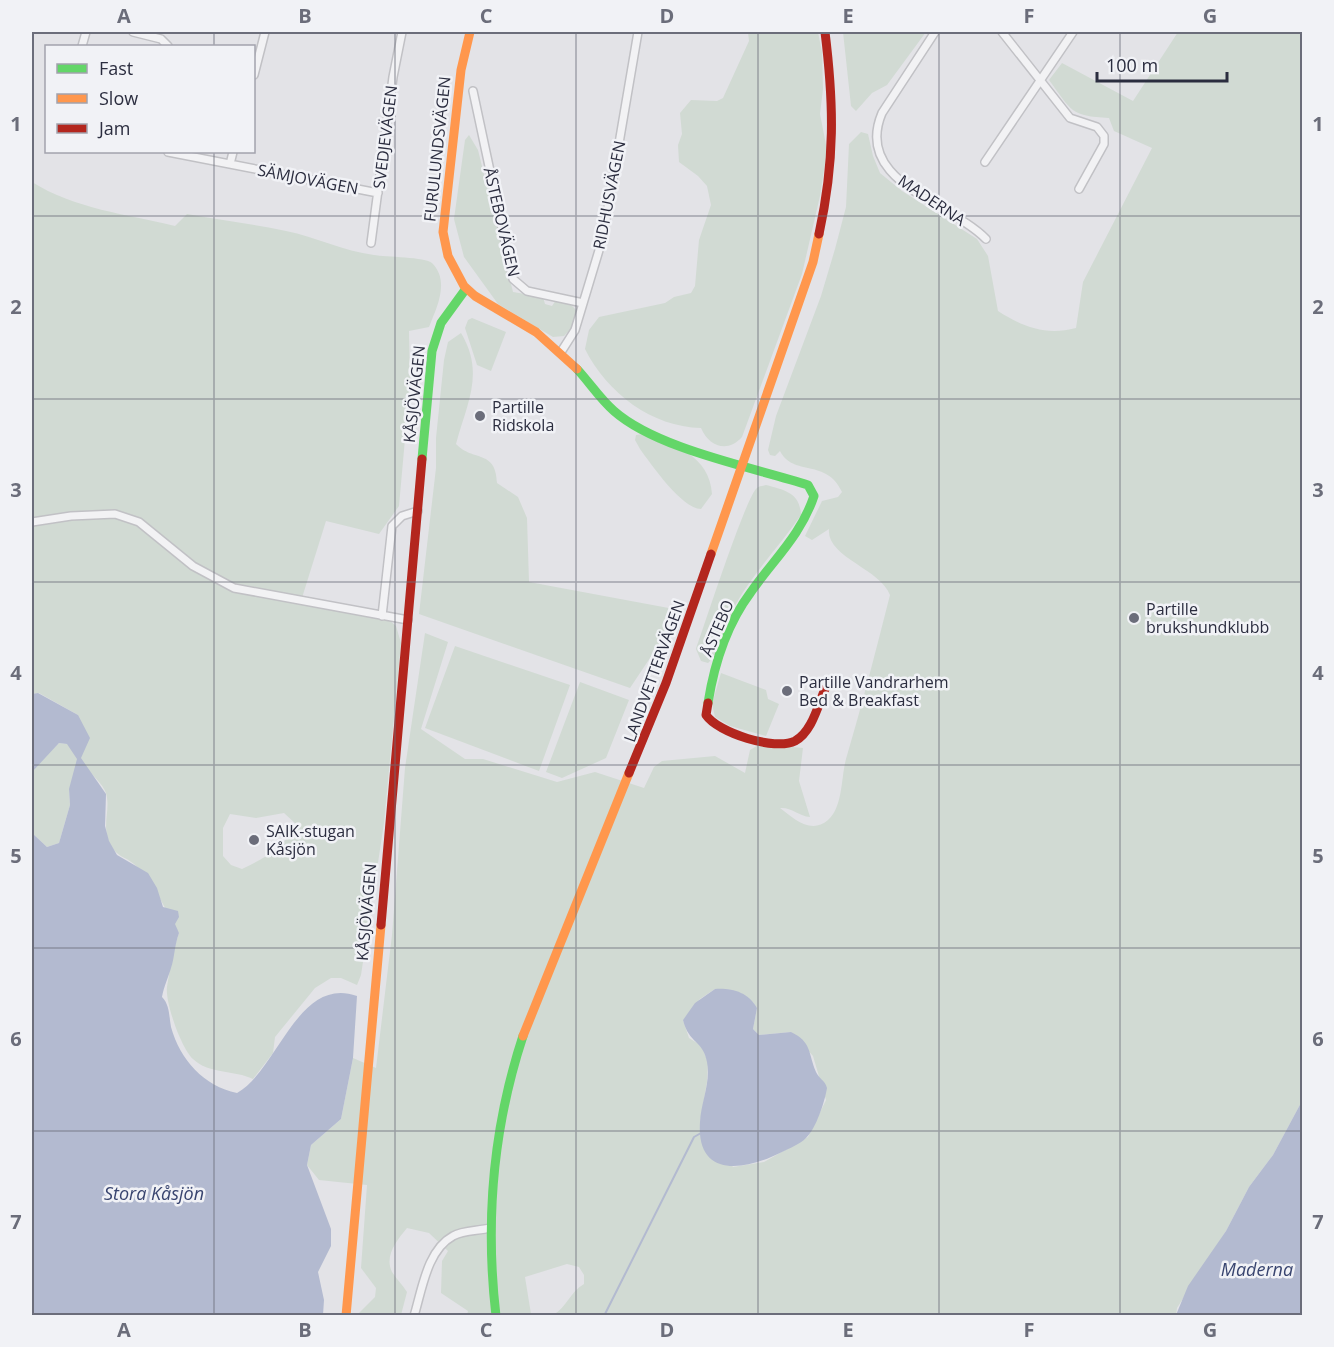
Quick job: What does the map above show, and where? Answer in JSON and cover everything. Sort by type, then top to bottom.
[{"type":"street","points":[[133,32],[161,39],[167,45]]},
{"type":"street","points":[[255,71],[265,32]]},
{"type":"street","name":"SVEDJEVÄGEN","points":[[370,243],[393,77],[402,32]]},
{"type":"street","name":"FURULUNDSVÄGEN","points":[[470,32],[461,70],[443,232],[446,255],[452,271],[465,290],[478,300],[533,330],[561,352],[609,406],[630,422],[690,447],[744,464]]},
{"type":"street","name":"RIDHUSVÄGEN","points":[[561,352],[572,339],[603,237],[638,32]]},
{"type":"street","name":"LANDVETTERVÄGEN","points":[[496,1316],[490,1228],[495,1146],[510,1075],[522,1037],[666,683],[813,262],[828,193],[833,139],[833,95],[825,32]]},
{"type":"street","name":"MADERNA","points":[[935,32],[882,113],[877,145],[883,163],[896,178],[986,239]]},
{"type":"street","points":[[1002,32],[1070,118],[1097,127],[1104,136],[1104,144],[1079,189]]},
{"type":"street","points":[[986,162],[1073,32]]},
{"type":"street","name":"ÅSTEBOVÄGEN","points":[[473,91],[516,284],[527,291],[583,303]]},
{"type":"street","name":"SÄMJOVÄGEN","points":[[173,153],[378,193]]},
{"type":"street","points":[[230,164],[233,153]]},
{"type":"street","name":"KÅSJÖVÄGEN","points":[[346,1316],[432,351],[441,323],[465,290]]},
{"type":"street","name":"ÅSTEBO","points":[[744,464],[808,485],[814,496],[801,532],[757,584],[732,625],[710,691],[707,720],[734,733],[763,741],[792,742],[805,731],[825,689]]},
{"type":"street","points":[[382,616],[392,526],[402,516],[417,511]]},
{"type":"street","points":[[32,522],[71,516],[115,514],[139,522],[193,566],[234,588],[408,620]]},
{"type":"street","points":[[414,1316],[431,1261],[441,1246],[452,1236],[490,1228]]},
{"type":"shaded area","points":[[748,32],[818,32],[822,52],[823,89],[820,114],[827,150],[820,196],[802,274],[742,437],[731,445],[719,446],[709,440],[701,428],[665,421],[633,405],[606,380],[585,349],[589,330],[599,317],[665,303],[674,297],[691,293],[695,286],[699,240],[711,205],[707,186],[679,162],[678,145],[682,134],[680,113],[691,100],[717,101],[723,98],[749,41]]},
{"type":"shaded area","points":[[843,32],[926,32],[887,85],[872,93],[856,111],[851,106]]},
{"type":"shaded area","points":[[1178,32],[1302,32],[1302,1101],[1273,1155],[1249,1187],[1226,1231],[1177,1308],[1176,1315],[553,1315],[584,1284],[584,1275],[579,1267],[567,1264],[525,1277],[531,1314],[537,1315],[467,1315],[468,1311],[441,1293],[442,1261],[448,1251],[429,1233],[407,1228],[396,1243],[390,1260],[392,1272],[407,1292],[401,1315],[357,1315],[375,1297],[376,1288],[361,1268],[367,1185],[319,1180],[307,1165],[311,1145],[341,1119],[353,1058],[376,1068],[392,935],[405,768],[425,633],[448,642],[421,729],[465,759],[483,759],[557,782],[595,772],[644,788],[654,767],[662,761],[715,756],[745,773],[750,750],[760,744],[803,748],[799,781],[810,817],[780,808],[796,820],[809,825],[815,826],[828,820],[839,800],[846,759],[890,595],[885,586],[876,578],[836,547],[830,539],[829,529],[812,540],[805,536],[822,501],[838,497],[842,492],[836,482],[819,471],[793,464],[780,451],[775,456],[770,455],[768,450],[776,416],[821,296],[835,249],[846,207],[849,144],[861,132],[868,134],[880,173],[902,191],[977,239],[988,256],[998,311],[1035,329],[1065,330],[1076,328],[1083,282],[1152,148],[1114,131],[1109,118],[1086,116],[1073,110],[1049,80],[1062,63],[1133,101]],"holes":[[[715,989],[744,995],[753,1003],[757,1008],[753,1029],[759,1035],[791,1032],[813,1056],[826,1100],[808,1137],[764,1162],[733,1167],[700,1123],[708,1063],[702,1046],[689,1038],[683,1020],[700,999]]]},
{"type":"shaded area","points":[[469,135],[478,150],[513,292],[543,297],[545,304],[552,306],[556,300],[566,302],[573,307],[577,312],[572,328],[564,336],[553,337],[498,304],[464,257],[454,219],[465,140]]},
{"type":"shaded area","points":[[32,182],[83,205],[175,226],[187,214],[286,231],[363,253],[432,263],[437,270],[441,286],[435,311],[429,327],[409,331],[410,383],[399,506],[379,534],[326,521],[301,601],[389,620],[396,626],[401,643],[384,823],[361,975],[357,985],[341,978],[331,978],[315,988],[275,1037],[273,1053],[253,1079],[206,1067],[199,1064],[188,1053],[171,1013],[167,994],[172,959],[179,933],[148,880],[134,864],[118,854],[110,844],[106,831],[106,793],[86,768],[69,789],[70,805],[59,843],[47,847],[32,833],[32,769],[59,743],[67,744],[78,715],[39,693],[32,694]],"holes":[[[284,813],[297,825],[286,840],[273,851],[242,869],[231,865],[223,856],[223,828],[230,814],[256,818]]]},
{"type":"shaded area","points":[[472,318],[506,332],[491,371],[477,365],[465,328],[468,320]]},
{"type":"shaded area","points":[[461,333],[472,361],[473,375],[469,401],[456,444],[469,453],[488,460],[496,472],[497,483],[518,497],[527,518],[529,582],[674,609],[666,634],[630,688],[419,614],[436,468],[436,438],[444,360],[448,342]]},
{"type":"shaded area","points":[[643,434],[678,447],[698,461],[705,470],[712,494],[701,509],[685,502],[659,475],[635,440],[636,435]]},
{"type":"shaded area","points":[[766,485],[785,491],[794,497],[798,502],[801,515],[742,593],[712,659],[708,663],[701,661],[696,649],[735,537],[752,496],[758,487]]},
{"type":"shaded area","points":[[455,646],[570,685],[539,771],[425,728]]},
{"type":"shaded area","points":[[721,673],[766,690],[768,699],[779,704],[766,736],[730,726],[715,717],[712,704]]},
{"type":"shaded area","points":[[580,682],[629,700],[606,758],[562,778],[546,772]]},
{"type":"water","name":"Stora Kåsjön","points":[[38,693],[78,715],[90,738],[81,758],[106,794],[105,826],[109,841],[117,855],[148,873],[157,888],[163,907],[178,911],[179,917],[175,924],[179,933],[162,997],[168,1007],[175,1039],[187,1061],[195,1070],[214,1084],[237,1093],[252,1081],[304,1011],[319,999],[337,993],[357,996],[353,1058],[341,1119],[311,1145],[307,1165],[331,1229],[331,1246],[318,1272],[324,1300],[323,1315],[32,1315],[32,833],[47,847],[59,843],[70,805],[69,789],[77,759],[67,744],[59,743],[32,772],[32,694]]},
{"type":"water","points":[[715,989],[739,992],[749,998],[757,1008],[753,1029],[759,1035],[791,1032],[803,1040],[816,1072],[827,1088],[817,1122],[804,1140],[768,1158],[740,1166],[726,1166],[715,1162],[706,1154],[701,1141],[700,1122],[708,1077],[707,1062],[683,1020],[695,1003]]},
{"type":"water","name":"Maderna","points":[[1302,1101],[1302,1315],[1176,1315],[1188,1286],[1226,1231],[1249,1187],[1273,1155]]},
{"type":"waterway","points":[[604,1316],[694,1137],[701,1133]]},
{"type":"traffic: fast","points":[[422,459],[432,351],[441,323],[465,290]]},
{"type":"traffic: fast","points":[[577,369],[609,406],[632,424],[655,436],[706,456],[808,485],[814,496],[802,523],[751,592],[728,631],[714,674],[708,703]]},
{"type":"traffic: fast","points":[[496,1316],[491,1245],[494,1175],[505,1105],[523,1036]]},
{"type":"traffic: slow","points":[[470,32],[461,70],[443,232],[448,256],[464,286],[475,296],[536,332],[577,369]]},
{"type":"traffic: slow","points":[[711,554],[813,262],[819,234]]},
{"type":"traffic: slow","points":[[523,1036],[629,773]]},
{"type":"traffic: slow","points":[[346,1316],[381,925]]},
{"type":"traffic: jam","points":[[819,234],[828,182],[831,133],[830,84],[825,32]]},
{"type":"traffic: jam","points":[[381,925],[422,459]]},
{"type":"traffic: jam","points":[[629,773],[666,683],[711,554]]},
{"type":"traffic: jam","points":[[708,703],[706,715],[722,728],[761,742],[786,743],[795,741],[806,731],[814,718],[825,689]]},
{"type":"place","name":"Partille Ridskola","points":[[480,416]]},
{"type":"place","name":"Partille brukshundklubb","points":[[1134,618]]},
{"type":"place","name":"Partille Vandrarhem Bed & Breakfast","points":[[787,691]]},
{"type":"place","name":"SAIK-stugan Kåsjön","points":[[254,840]]}]
